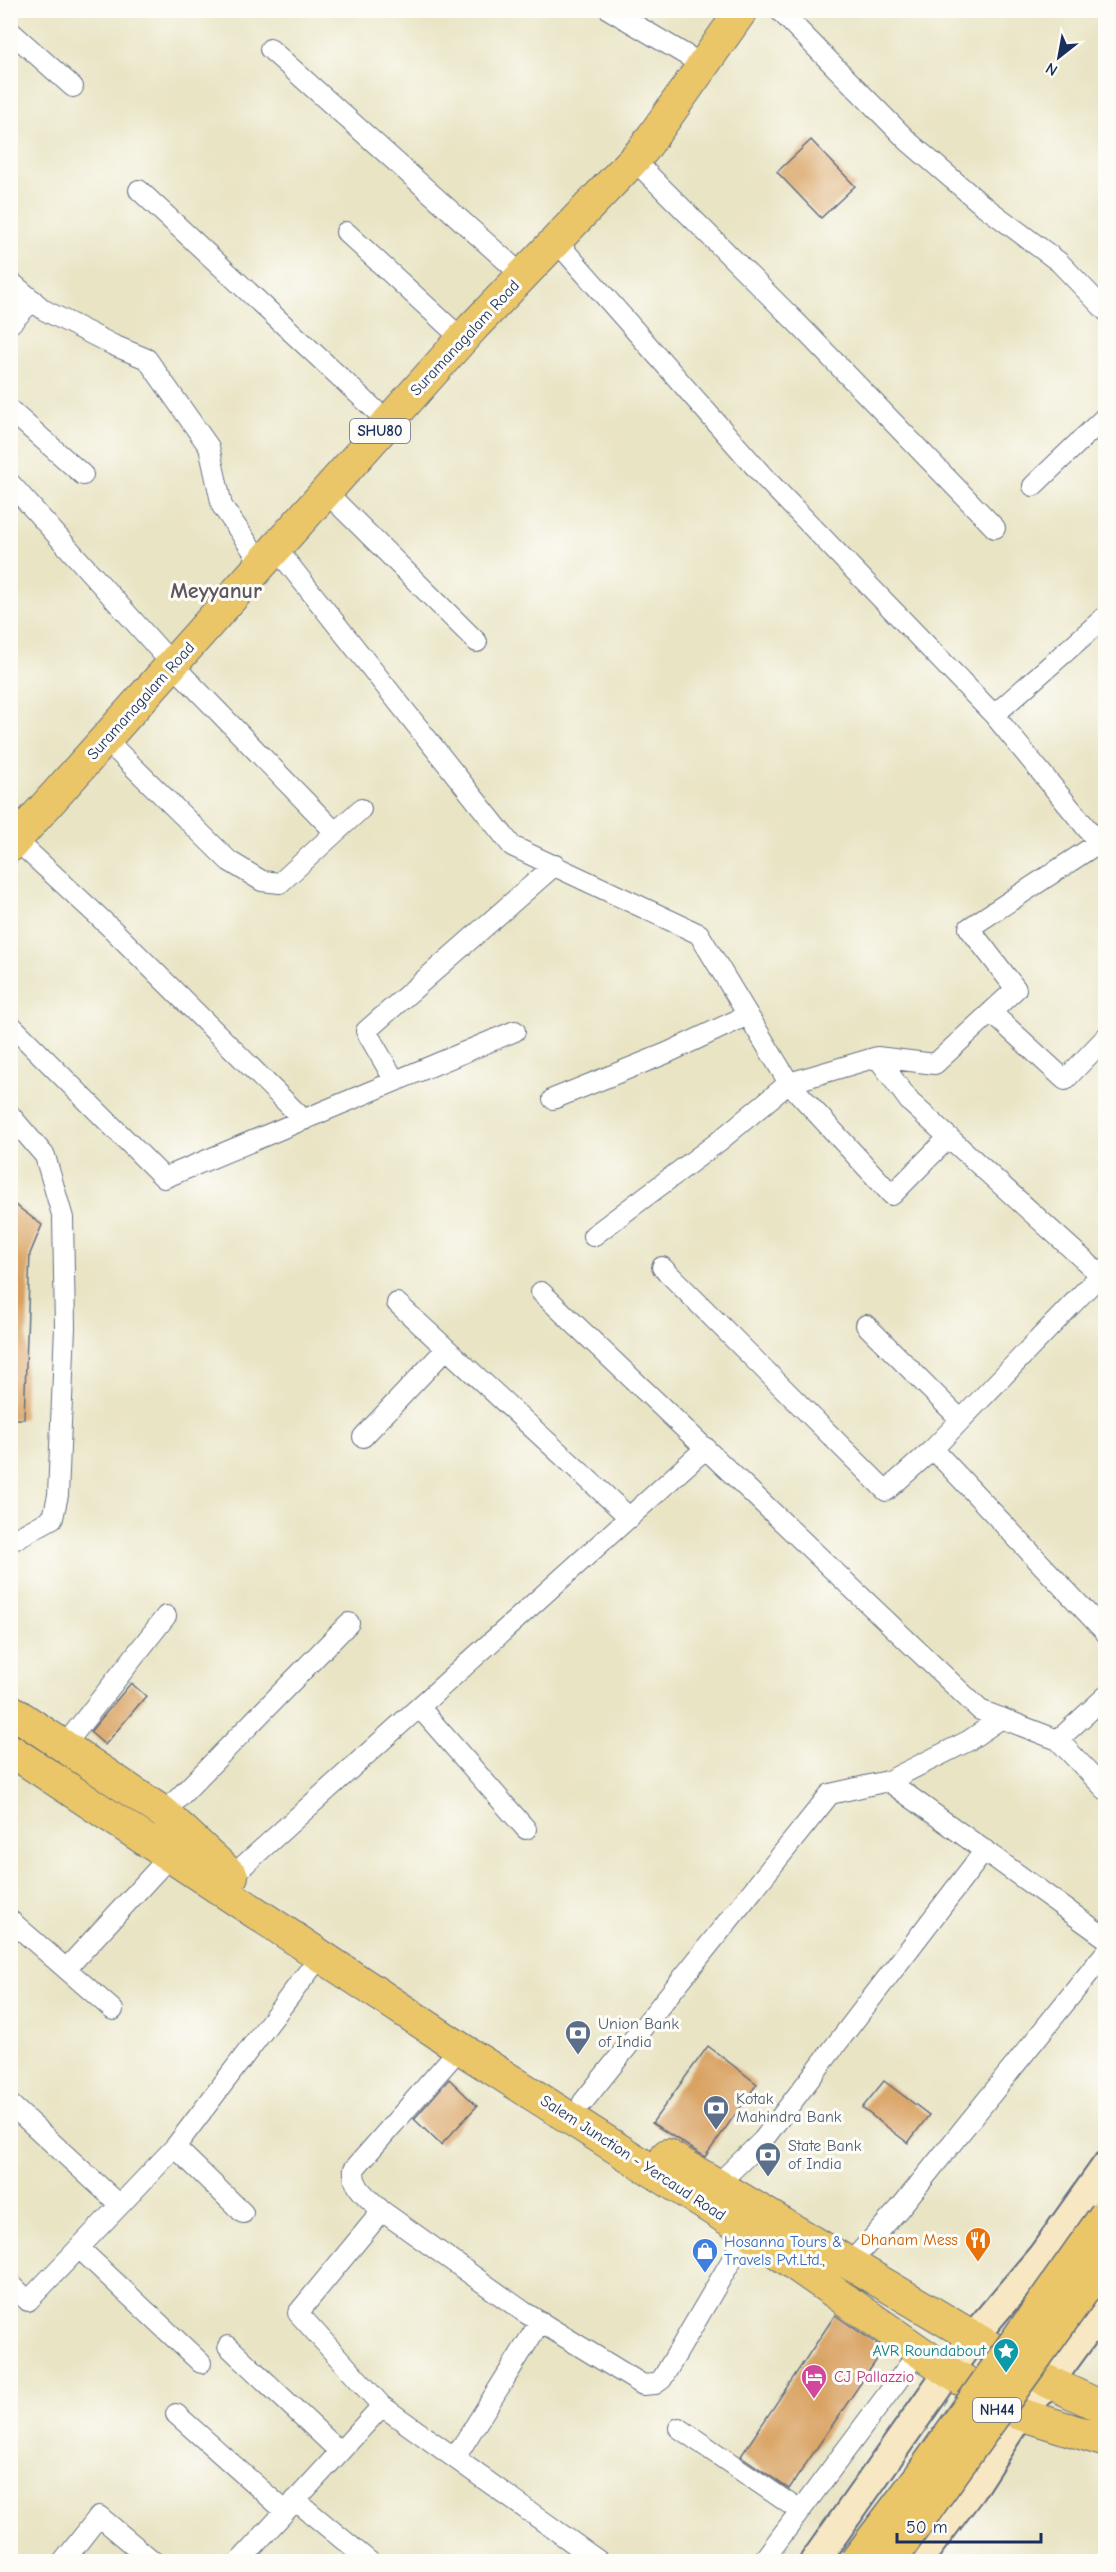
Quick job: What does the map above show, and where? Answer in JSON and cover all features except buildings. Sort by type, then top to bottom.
[{"type":"highway","name":"NH44","points":[[856,2562],[921,2476],[1106,2215]]},
{"type":"highway","name":"NH44","points":[[888,2562],[1106,2258]]},
{"type":"main road","name":"Suramanagalam Road","points":[[14,843],[462,339],[634,160],[742,10]]},
{"type":"main road","points":[[10,1710],[164,1813],[232,1876]]},
{"type":"main road","points":[[10,1727],[110,1805],[170,1856]]},
{"type":"main road","points":[[10,1750],[232,1876],[717,2186],[851,2262],[1049,2382],[1106,2409]]},
{"type":"main road","points":[[10,1765],[99,1824],[170,1856]]},
{"type":"main road","name":"Salem Junction - Yercaud Road","points":[[170,1856],[460,2048],[748,2232],[949,2373],[1020,2414],[1106,2441]]},
{"type":"street","points":[[610,10],[703,65]]},
{"type":"street","points":[[779,10],[909,142],[980,203],[1059,262],[1106,311]]},
{"type":"street","points":[[10,31],[73,87]]},
{"type":"street","points":[[270,49],[522,275]]},
{"type":"street","points":[[634,160],[805,331],[995,528]]},
{"type":"street","points":[[139,190],[388,422]]},
{"type":"street","points":[[346,232],[462,339]]},
{"type":"street","points":[[557,242],[764,477],[994,715],[1102,840],[969,928],[1016,989],[935,1064],[877,1057],[789,1083],[718,1142],[593,1236]]},
{"type":"street","points":[[10,281],[44,310],[113,345],[147,359],[208,447],[222,506],[269,556],[512,846],[699,934],[789,1083],[892,1195],[949,1137]]},
{"type":"street","points":[[10,324],[33,300]]},
{"type":"street","points":[[10,410],[83,475]]},
{"type":"street","points":[[1033,486],[1106,416]]},
{"type":"street","points":[[10,483],[173,665],[335,832]]},
{"type":"street","points":[[326,492],[477,642]]},
{"type":"street","points":[[994,715],[1103,624]]},
{"type":"street","points":[[106,740],[229,861],[261,881],[279,883],[361,809]]},
{"type":"street","points":[[14,843],[113,930],[304,1120]]},
{"type":"street","points":[[395,1081],[366,1030],[555,866]]},
{"type":"street","points":[[991,1012],[1065,1080],[1106,1037]]},
{"type":"street","points":[[553,1099],[667,1053],[748,1015]]},
{"type":"street","points":[[10,1024],[164,1178],[515,1031]]},
{"type":"street","points":[[662,1267],[886,1491],[933,1449],[1103,1274],[910,1102],[877,1057]]},
{"type":"street","points":[[10,1115],[45,1156],[63,1218],[65,1327],[58,1495],[53,1518],[10,1542]]},
{"type":"street","points":[[541,1292],[980,1710],[1058,1740],[1106,1790]]},
{"type":"street","points":[[397,1303],[630,1518]]},
{"type":"street","points":[[866,1325],[961,1420]]},
{"type":"street","points":[[363,1437],[446,1349]]},
{"type":"street","points":[[232,1876],[706,1448]]},
{"type":"street","points":[[933,1449],[1106,1633]]},
{"type":"street","points":[[64,1746],[166,1616]]},
{"type":"street","points":[[164,1813],[349,1623]]},
{"type":"street","points":[[1058,1740],[1106,1696]]},
{"type":"street","points":[[420,1708],[526,1829]]},
{"type":"street","points":[[583,2102],[830,1794],[888,1781],[968,1741],[1002,1718]]},
{"type":"street","points":[[888,1781],[1106,1938]]},
{"type":"street","points":[[717,2186],[763,2140],[985,1850]]},
{"type":"street","points":[[66,1968],[170,1856]]},
{"type":"street","points":[[10,1920],[113,2010]]},
{"type":"street","points":[[851,2262],[899,2209],[1106,1952]]},
{"type":"street","points":[[10,2283],[28,2301],[175,2147],[321,1955]]},
{"type":"street","points":[[460,2048],[354,2169],[353,2180],[382,2211],[540,2322],[632,2381],[643,2385],[655,2384],[666,2372],[748,2232]]},
{"type":"street","points":[[10,2104],[120,2205]]},
{"type":"street","points":[[175,2147],[243,2213]]},
{"type":"street","points":[[814,2562],[973,2337],[1042,2256],[1106,2166]]},
{"type":"street","points":[[382,2211],[298,2313],[382,2406],[600,2562]]},
{"type":"street","points":[[79,2248],[201,2363]]},
{"type":"street","points":[[917,2562],[971,2490],[1020,2414],[1049,2382],[1106,2304]]},
{"type":"street","points":[[455,2458],[540,2322]]},
{"type":"street","points":[[228,2346],[340,2452]]},
{"type":"street","points":[[762,2562],[919,2352]]},
{"type":"street","points":[[239,2562],[382,2406]]},
{"type":"street","points":[[176,2414],[290,2506],[370,2562]]},
{"type":"street","points":[[679,2428],[800,2511]]},
{"type":"street","points":[[63,2562],[99,2516],[154,2562]]},
{"type":"street","points":[[10,2559],[15,2562]]},
{"type":"place","name":"Union Bank of India","points":[[578,2056]]},
{"type":"place","name":"Kotak Mahindra Bank","points":[[716,2131]]},
{"type":"place","name":"State Bank of India","points":[[768,2178]]},
{"type":"place","name":"Dhanam Mess","points":[[978,2263]]},
{"type":"place","name":"Hosanna Tours & Travels Pvt.Ltd.,","points":[[705,2274]]},
{"type":"place","name":"AVR Roundabout","points":[[1006,2374]]},
{"type":"place","name":"CJ Pallazzio","points":[[814,2400]]},
{"type":"district","name":"Meyyanur","points":[[216,591]]}]
